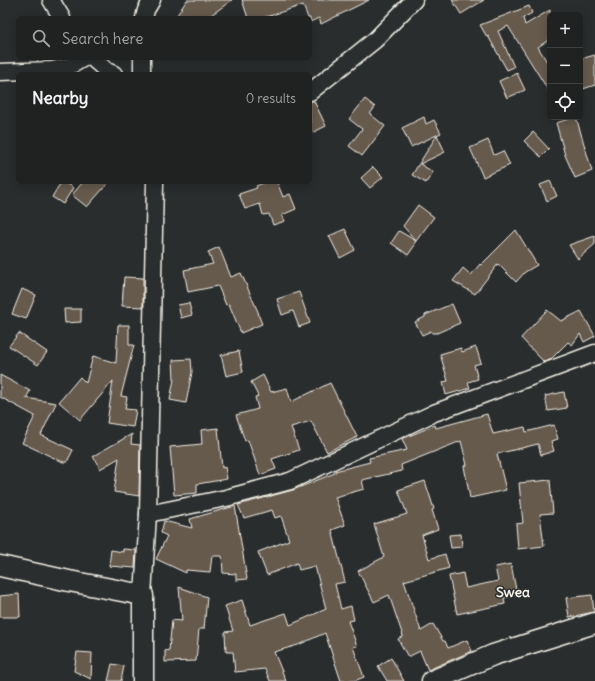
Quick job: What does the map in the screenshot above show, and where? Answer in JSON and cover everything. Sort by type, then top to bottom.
[{"type":"street","points":[[51,0],[61,16]]},
{"type":"street","points":[[144,16],[152,0]]},
{"type":"street","points":[[312,90],[375,40],[414,0]]},
{"type":"street","points":[[0,72],[52,70],[70,66],[80,60]]},
{"type":"street","points":[[94,60],[109,72]]},
{"type":"street","points":[[142,60],[142,72]]},
{"type":"street","points":[[143,681],[143,595],[148,514],[155,184]]},
{"type":"street","points":[[148,514],[226,498],[290,481],[434,413],[595,353]]},
{"type":"street","points":[[0,566],[143,595]]},
{"type":"street","points":[[432,681],[493,655],[595,623]]},
{"type":"building","points":[[187,0],[232,0],[210,16],[176,16]]},
{"type":"building","points":[[242,0],[369,0],[321,24],[319,18],[312,21],[312,16],[307,16],[303,5],[269,16],[247,16]]},
{"type":"building","points":[[452,0],[484,0],[461,14]]},
{"type":"building","points":[[529,6],[532,13],[523,18],[525,25],[550,10],[550,12],[547,12],[547,41],[538,47],[547,62],[547,88],[508,26],[498,31],[514,67],[507,70],[488,36],[487,37],[480,25]]},
{"type":"building","points":[[595,55],[595,85],[583,89],[583,84],[583,58]]},
{"type":"building","points":[[517,73],[525,90],[507,98],[499,81]]},
{"type":"building","points":[[365,99],[375,107],[370,114],[385,126],[362,156],[349,146],[362,129],[349,119]]},
{"type":"building","points":[[312,101],[314,101],[326,126],[312,133]]},
{"type":"building","points":[[424,117],[426,124],[434,120],[441,133],[411,147],[402,128]]},
{"type":"building","points":[[566,120],[577,120],[592,171],[575,178],[565,155],[556,123]]},
{"type":"building","points":[[533,132],[549,149],[541,157],[524,141]]},
{"type":"building","points":[[437,135],[445,152],[420,164],[433,172],[426,183],[412,175]]},
{"type":"building","points":[[488,140],[494,155],[503,151],[510,165],[483,177],[470,148]]},
{"type":"building","points":[[373,167],[383,177],[370,188],[361,178]]},
{"type":"building","points":[[550,181],[557,196],[547,201],[540,185]]},
{"type":"building","points":[[60,184],[67,184],[73,188],[63,204],[52,197]]},
{"type":"building","points":[[81,184],[107,184],[87,207],[72,195]]},
{"type":"building","points":[[261,184],[278,184],[283,197],[290,194],[296,209],[282,215],[285,221],[273,225],[269,214],[263,215],[260,204],[245,209],[239,194],[257,188],[256,186]]},
{"type":"building","points":[[418,205],[434,217],[416,241],[403,226]]},
{"type":"building","points":[[345,229],[355,250],[340,258],[329,236]]},
{"type":"building","points":[[516,230],[537,265],[525,272],[516,282],[498,264],[475,294],[453,281],[463,268],[471,275],[480,264],[481,265]]},
{"type":"building","points":[[399,231],[416,241],[408,255],[391,243]]},
{"type":"building","points":[[595,236],[595,244],[578,259],[569,245]]},
{"type":"building","points":[[219,247],[231,277],[241,273],[262,324],[241,333],[229,304],[226,305],[218,286],[188,292],[184,270],[213,264],[208,252]]},
{"type":"building","points":[[124,277],[143,278],[143,307],[122,306]]},
{"type":"building","points":[[22,289],[36,295],[26,319],[12,314]]},
{"type":"building","points":[[299,292],[310,323],[299,327],[293,311],[282,315],[277,299]]},
{"type":"building","points":[[189,303],[192,315],[181,318],[178,305]]},
{"type":"building","points":[[452,304],[460,323],[437,333],[432,333],[431,331],[422,335],[415,322],[425,317],[425,315]]},
{"type":"building","points":[[64,309],[81,309],[81,322],[65,323]]},
{"type":"building","points":[[547,310],[561,321],[581,311],[595,336],[584,342],[580,334],[572,345],[568,342],[550,360],[544,362],[521,338]]},
{"type":"building","points":[[118,325],[129,325],[129,345],[134,345],[121,396],[127,397],[125,409],[136,410],[133,427],[107,423],[113,381],[80,420],[59,402],[80,377],[86,383],[93,356],[116,363]]},
{"type":"building","points":[[19,333],[47,352],[38,365],[9,346]]},
{"type":"building","points":[[476,347],[481,363],[474,365],[478,379],[468,382],[470,388],[446,395],[443,382],[448,381],[440,354],[461,348],[462,352]]},
{"type":"building","points":[[239,351],[243,372],[226,376],[221,355]]},
{"type":"building","points":[[191,359],[192,372],[186,403],[170,400],[174,379],[173,360]]},
{"type":"building","points":[[0,375],[30,391],[26,398],[56,403],[41,435],[73,450],[67,462],[63,462],[22,443],[35,416],[0,397]]},
{"type":"building","points":[[263,375],[271,392],[287,388],[291,402],[330,383],[357,437],[327,452],[311,421],[291,427],[299,450],[272,459],[276,469],[260,475],[248,440],[245,441],[236,415],[258,409],[255,397],[258,396],[251,382]]},
{"type":"building","points":[[564,392],[567,408],[548,411],[545,396]]},
{"type":"building","points":[[487,414],[493,434],[525,427],[526,432],[554,425],[558,439],[551,441],[554,451],[541,455],[538,444],[497,454],[506,490],[470,498],[464,466],[467,465],[461,441],[401,465],[402,471],[362,480],[364,489],[335,497],[345,525],[332,530],[345,582],[335,584],[341,609],[351,606],[354,620],[348,621],[357,646],[353,647],[364,677],[354,681],[341,681],[325,633],[298,645],[274,652],[286,681],[270,681],[265,669],[235,672],[233,652],[226,652],[225,632],[233,631],[225,606],[242,600],[250,625],[286,613],[290,625],[326,609],[315,566],[299,570],[297,563],[267,575],[258,552],[289,540],[281,516],[275,518],[272,510],[244,518],[238,505],[293,490],[335,473],[335,471],[370,462],[369,458],[407,450],[402,439],[435,425],[436,428]]},
{"type":"building","points":[[218,428],[222,468],[225,467],[227,479],[197,484],[197,493],[174,495],[170,447],[202,444],[201,430]]},
{"type":"building","points":[[132,434],[131,444],[140,445],[139,496],[114,492],[119,458],[100,469],[93,456]]},
{"type":"building","points":[[550,480],[553,513],[540,514],[544,546],[518,549],[516,524],[523,523],[519,483]]},
{"type":"building","points":[[425,481],[434,509],[432,510],[438,529],[422,535],[429,559],[445,554],[449,568],[404,581],[421,631],[433,624],[448,648],[467,640],[472,651],[428,670],[420,651],[408,657],[398,639],[403,636],[389,595],[374,602],[358,571],[384,557],[374,524],[407,514],[398,490]]},
{"type":"building","points":[[235,506],[247,579],[236,580],[236,574],[223,573],[222,556],[212,556],[210,572],[186,570],[186,573],[156,559],[167,536],[161,533],[164,521],[192,528],[190,519]]},
{"type":"building","points":[[461,534],[462,547],[451,548],[449,535]]},
{"type":"building","points":[[123,549],[136,550],[135,568],[109,566],[111,550],[123,552]]},
{"type":"building","points":[[511,564],[517,595],[504,598],[505,604],[457,614],[449,576],[463,573],[466,588],[498,581],[495,567]]},
{"type":"building","points":[[179,587],[207,597],[204,629],[199,629],[196,661],[165,662],[165,651],[169,650],[172,620],[182,621]]},
{"type":"building","points":[[19,594],[20,617],[0,617],[0,596]]},
{"type":"building","points":[[592,595],[594,612],[569,617],[566,598]]},
{"type":"building","points":[[77,652],[92,653],[91,679],[74,671]]},
{"type":"building","points":[[391,658],[404,681],[387,681],[378,666]]},
{"type":"building","points":[[112,664],[124,666],[121,681],[108,681]]},
{"type":"district","name":"Swea","points":[[513,592]]}]
